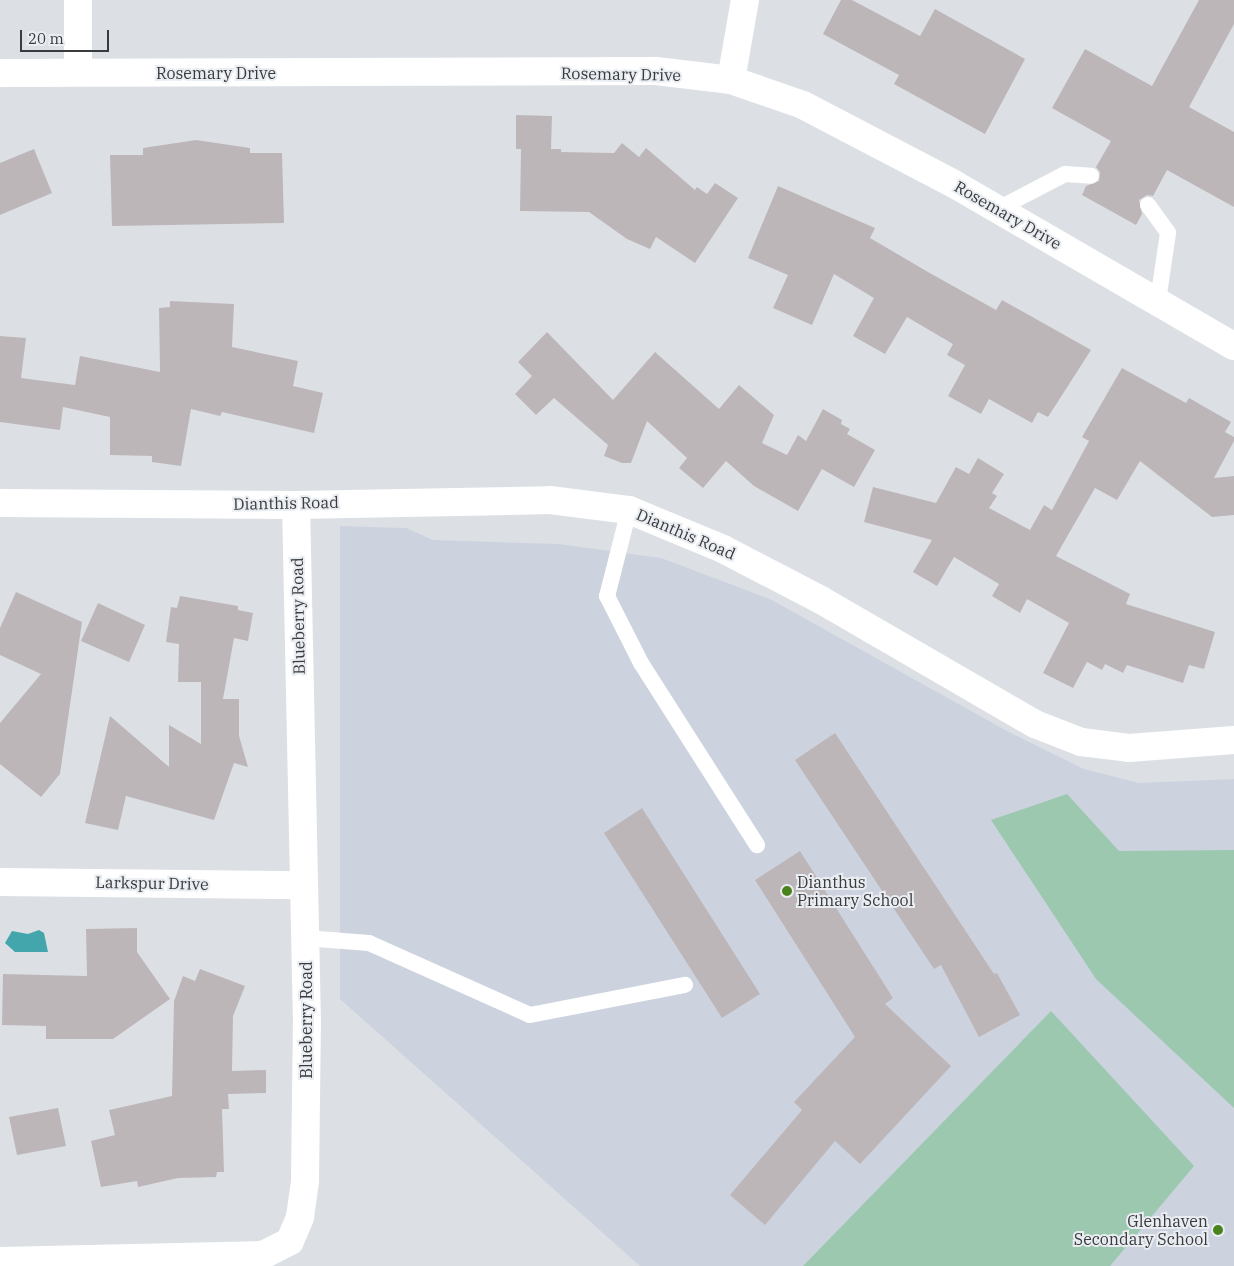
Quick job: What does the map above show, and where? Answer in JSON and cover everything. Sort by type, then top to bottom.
[{"type":"street","points":[[78,0],[78,72]]},
{"type":"street","points":[[731,80],[746,0]]},
{"type":"street","name":"Rosemary Drive","points":[[0,73],[656,71],[731,80],[802,105],[998,209],[1234,346]]},
{"type":"street","name":"Dianthis Road","points":[[0,503],[296,504],[550,500],[630,510],[724,549],[821,600],[1035,724],[1081,742],[1129,748],[1234,740]]},
{"type":"street","name":"Blueberry Road","points":[[0,1261],[263,1255],[290,1241],[300,1217],[305,1180],[305,938],[296,504]]},
{"type":"street","name":"Larkspur Drive","points":[[0,882],[304,885]]},
{"type":"lane","points":[[998,209],[1065,174],[1091,176]]},
{"type":"lane","points":[[1148,206],[1168,233],[1158,301]]},
{"type":"lane","points":[[630,510],[607,596],[642,663],[757,845]]},
{"type":"lane","points":[[305,938],[369,943],[530,1015],[685,985]]},
{"type":"shaded area","name":"Dianthus Primary School","points":[[340,526],[406,528],[433,540],[559,544],[661,558],[770,599],[1007,731],[1084,769],[1139,783],[1234,779],[1234,1266],[640,1266],[340,999]]},
{"type":"green space","points":[[1067,794],[1119,851],[1234,850],[1234,1108],[1096,979],[991,820]]},
{"type":"green space","points":[[1051,1011],[1194,1166],[1110,1266],[803,1266]]},
{"type":"water","points":[[39,930],[44,933],[48,952],[15,952],[5,943],[12,931],[28,934]]},
{"type":"building","points":[[841,0],[852,0],[920,36],[935,9],[1025,59],[985,134],[894,84],[899,75],[823,34]]},
{"type":"building","points":[[1199,0],[1234,0],[1234,24],[1189,107],[1234,132],[1234,207],[1167,170],[1153,196],[1147,195],[1139,200],[1142,214],[1136,225],[1082,195],[1086,186],[1099,181],[1100,172],[1096,167],[1111,141],[1052,108],[1085,49],[1152,86]]},
{"type":"building","points":[[516,115],[552,116],[551,149],[561,149],[561,152],[614,153],[622,143],[639,157],[646,148],[695,190],[697,187],[707,194],[715,183],[738,198],[695,263],[656,237],[650,249],[627,239],[589,212],[520,211],[521,149],[516,149]]},
{"type":"building","points":[[196,140],[250,148],[250,153],[282,153],[284,223],[112,226],[110,155],[143,155],[143,148]]},
{"type":"building","points":[[34,149],[52,193],[0,215],[0,163]]},
{"type":"building","points":[[778,186],[875,228],[870,238],[996,310],[1002,300],[1091,350],[1048,417],[1038,412],[1032,423],[989,399],[981,414],[948,396],[965,365],[947,355],[953,344],[907,317],[885,354],[853,336],[874,298],[834,274],[812,325],[773,308],[788,275],[748,258]]},
{"type":"building","points":[[170,301],[234,304],[232,347],[298,361],[293,386],[323,393],[314,433],[222,412],[220,416],[191,409],[181,466],[152,462],[152,456],[110,455],[110,417],[63,407],[60,430],[0,422],[0,336],[26,338],[21,378],[75,385],[80,356],[160,372],[159,308],[170,307]]},
{"type":"building","points":[[547,332],[613,400],[655,352],[719,409],[739,385],[774,415],[762,443],[787,455],[798,435],[806,441],[823,409],[842,420],[841,424],[850,429],[847,434],[875,450],[854,487],[822,469],[798,511],[754,486],[726,461],[703,488],[679,468],[687,458],[647,421],[631,463],[622,463],[604,456],[608,445],[554,398],[536,415],[515,394],[532,376],[518,362]]},
{"type":"building","points":[[1122,368],[1186,403],[1189,398],[1231,422],[1225,432],[1234,437],[1234,441],[1214,478],[1234,476],[1234,515],[1212,517],[1140,461],[1117,500],[1095,488],[1056,556],[1130,594],[1126,604],[1215,632],[1204,669],[1189,665],[1183,683],[1127,665],[1123,673],[1105,664],[1102,670],[1087,662],[1073,688],[1043,673],[1069,623],[1027,599],[1020,613],[992,596],[999,584],[954,557],[937,586],[913,572],[932,540],[864,522],[873,487],[936,503],[956,467],[969,474],[978,458],[1004,474],[992,493],[997,496],[989,508],[1030,530],[1044,505],[1052,510],[1089,441],[1082,437]]},
{"type":"building","points":[[16,592],[82,622],[60,774],[41,797],[0,764],[0,723],[41,674],[0,655],[0,628]]},
{"type":"building","points":[[180,596],[238,606],[238,610],[253,613],[248,641],[234,638],[223,699],[239,699],[239,736],[248,767],[234,763],[214,820],[126,796],[118,830],[85,823],[110,716],[169,767],[169,725],[201,744],[201,682],[178,682],[179,644],[166,642],[171,607],[177,608]]},
{"type":"building","points":[[98,603],[145,625],[129,662],[81,641]]},
{"type":"building","points":[[835,733],[994,974],[997,973],[1020,1015],[979,1037],[941,965],[934,969],[795,760]]},
{"type":"building","points":[[642,808],[760,994],[722,1018],[604,833]]},
{"type":"building","points":[[800,851],[893,998],[885,1004],[951,1066],[860,1164],[835,1141],[765,1225],[730,1195],[802,1110],[794,1102],[855,1037],[755,880]]},
{"type":"building","points":[[137,928],[137,952],[170,999],[113,1039],[46,1039],[46,1026],[2,1025],[3,974],[87,976],[86,929]]},
{"type":"building","points":[[200,969],[245,986],[233,1016],[232,1071],[266,1070],[266,1093],[228,1094],[229,1109],[222,1109],[224,1172],[217,1172],[216,1177],[178,1178],[138,1187],[137,1181],[101,1187],[91,1141],[115,1135],[109,1110],[172,1096],[174,1001],[183,976],[195,981]]},
{"type":"building","points":[[58,1108],[66,1146],[17,1155],[9,1117]]},
{"type":"place","name":"Dianthus Primary School","points":[[787,891]]},
{"type":"place","name":"Glenhaven Secondary School","points":[[1218,1230]]}]
